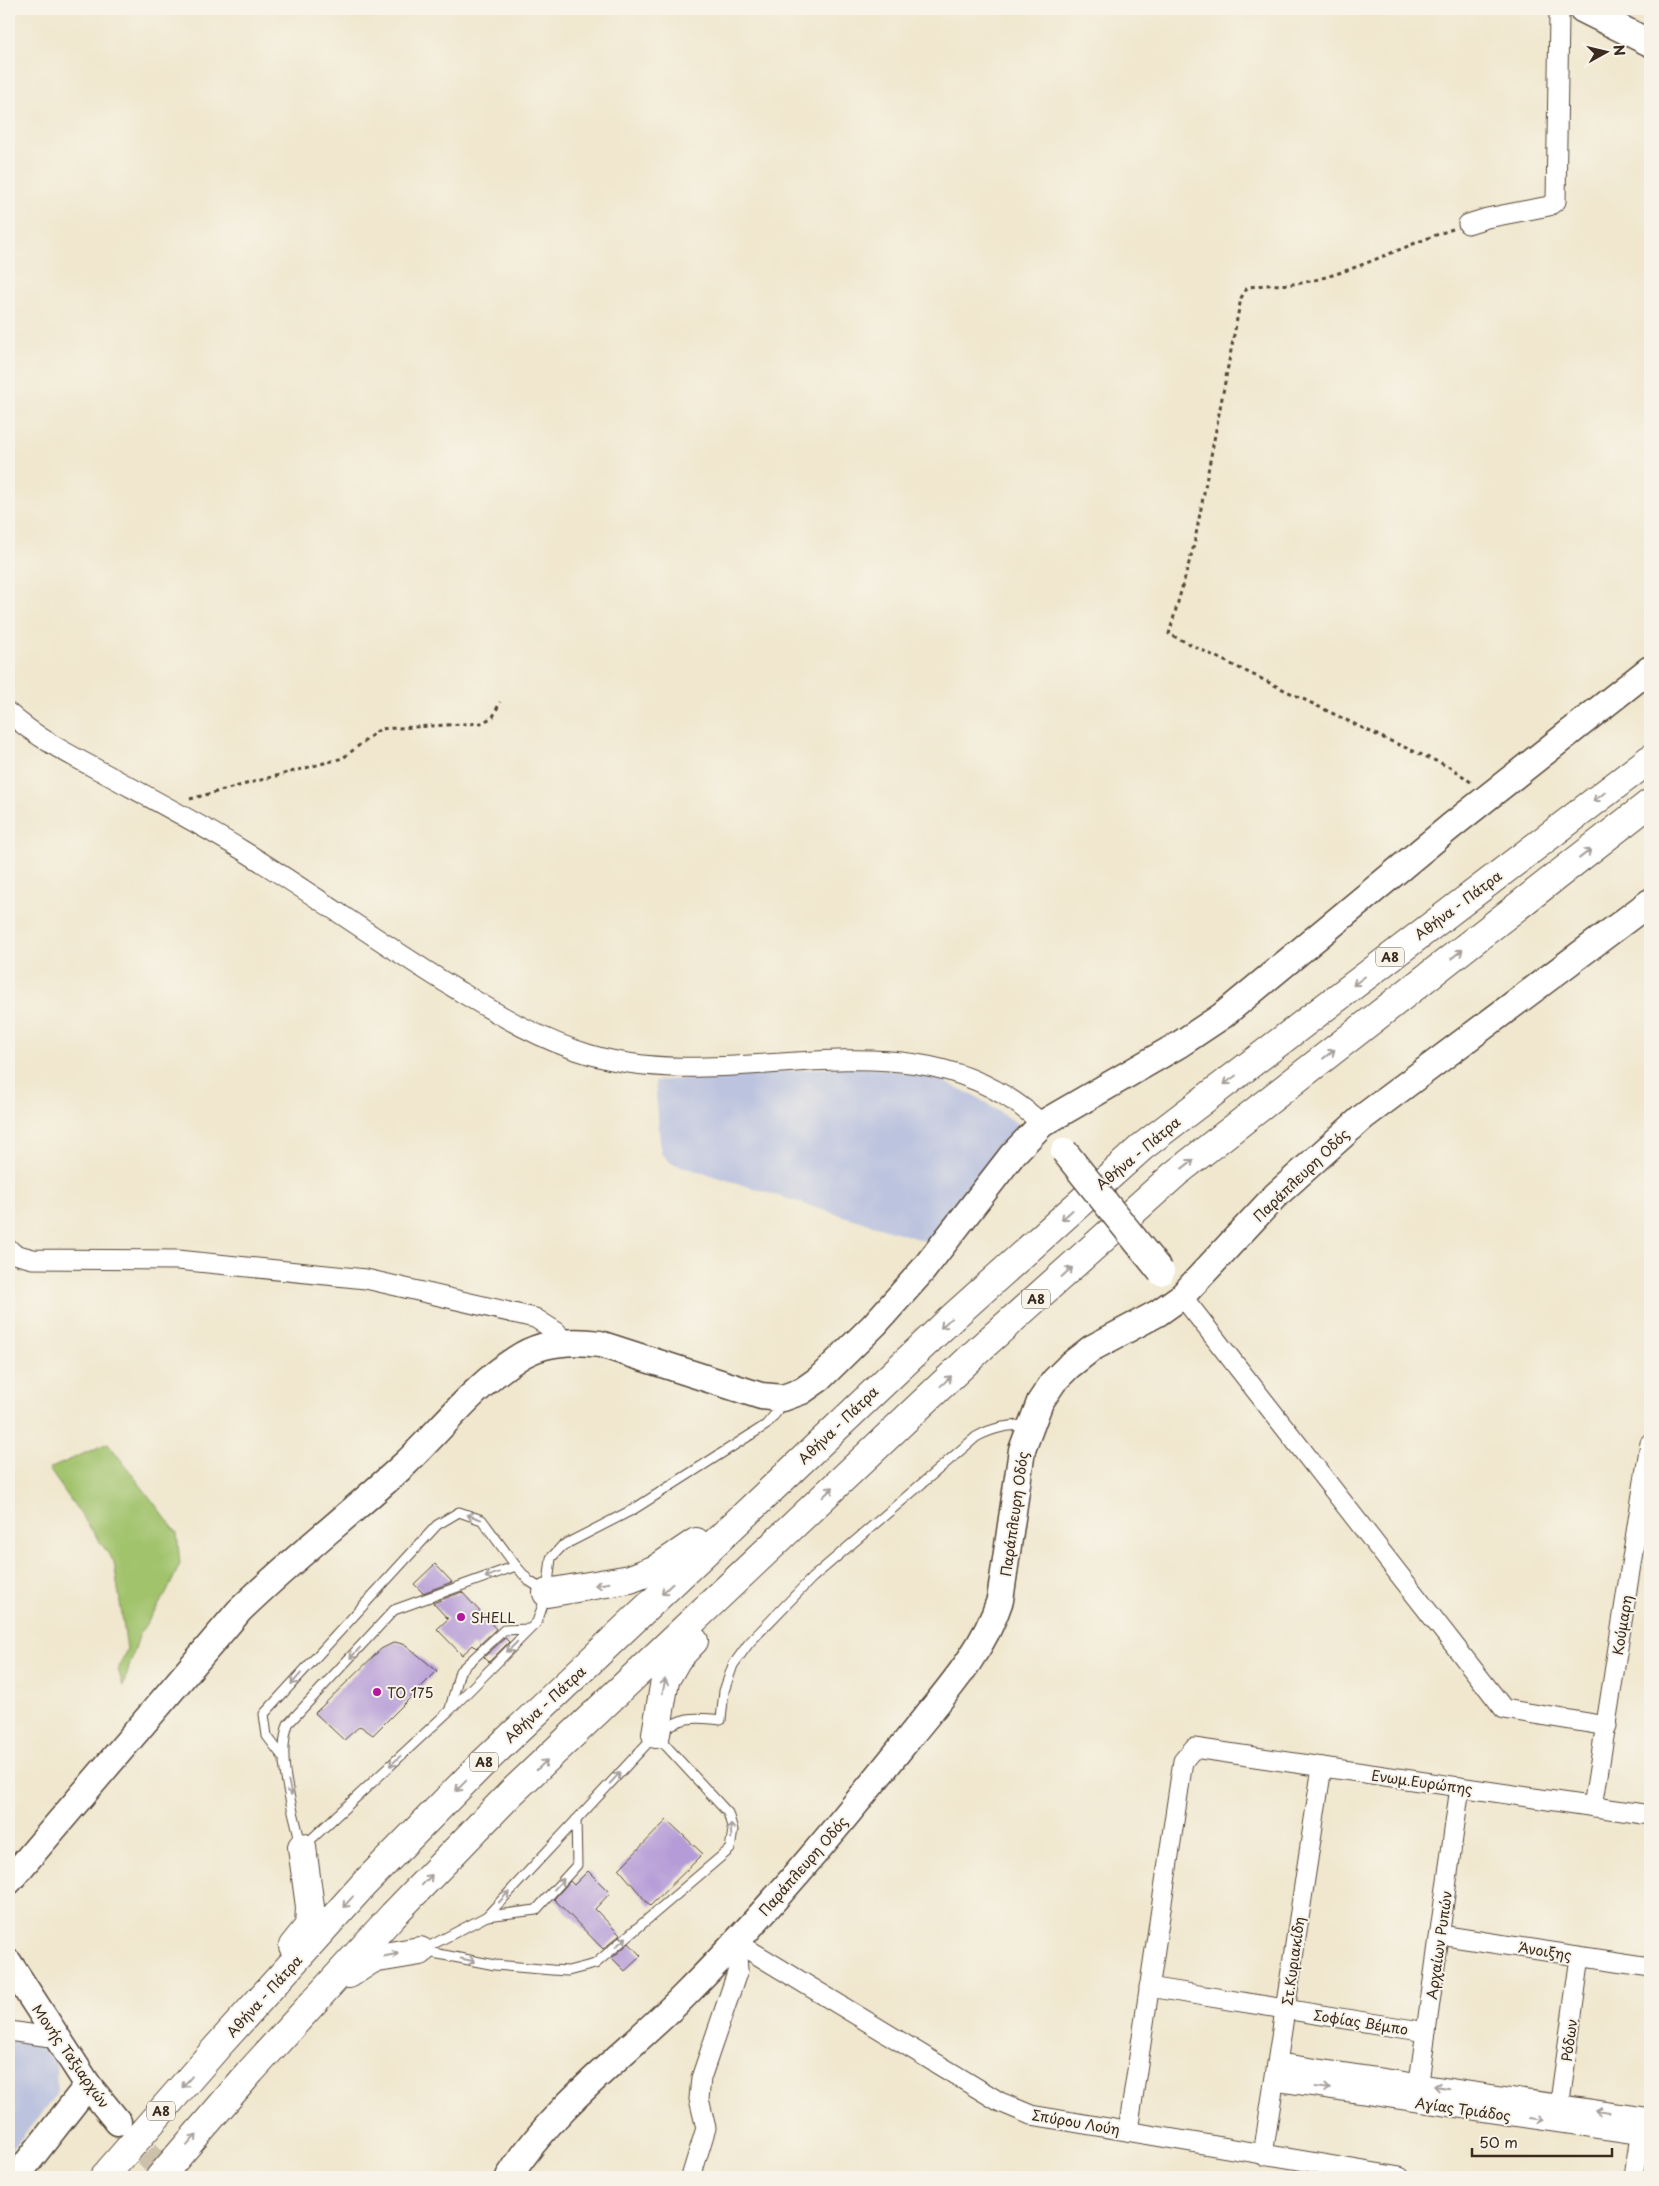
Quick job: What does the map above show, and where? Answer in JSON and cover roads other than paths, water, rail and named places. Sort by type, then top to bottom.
[{"type":"highway","name":"Αθήνα - Πάτρα","points":[[104,2177],[218,2046],[364,1884],[481,1765],[952,1317],[1142,1147],[1650,759]]},
{"type":"highway","name":"Α8","points":[[160,2177],[251,2071],[393,1915],[511,1793],[984,1345],[1175,1174],[1650,803]]},
{"type":"highway","points":[[547,1593],[630,1579],[656,1569],[765,1494]]},
{"type":"highway","points":[[656,1734],[665,1680],[677,1658],[720,1615],[793,1526]]},
{"type":"highway","points":[[218,2046],[262,1982],[309,1926],[310,1907],[302,1847]]},
{"type":"highway","points":[[251,2071],[289,2043],[352,1970],[372,1959],[420,1951]]},
{"type":"street","points":[[1468,224],[1487,218],[1550,206],[1556,201],[1559,16],[1562,9]]},
{"type":"street","points":[[1582,9],[1650,44]]},
{"type":"street","points":[[9,1881],[103,1773],[212,1641],[268,1582],[405,1463],[495,1375],[517,1358],[539,1348],[562,1342],[600,1344],[744,1392],[782,1398],[802,1392],[820,1379],[874,1325],[923,1270],[1013,1154],[1042,1124],[1180,1044],[1222,1016],[1490,796],[1650,669]]},
{"type":"street","points":[[9,713],[40,738],[65,753],[165,806],[243,851],[405,958],[469,997],[514,1023],[571,1049],[628,1064],[666,1068],[856,1059],[918,1063],[957,1073],[984,1084],[1012,1100],[1042,1124],[1182,1296],[1504,1709],[1607,1726]]},
{"type":"street","name":"Παράπλευρη Οδός","points":[[509,2177],[525,2152],[548,2125],[600,2074],[654,2026],[796,1877],[846,1818],[981,1644],[994,1620],[1000,1600],[1018,1472],[1029,1425],[1040,1402],[1054,1381],[1092,1348],[1158,1313],[1182,1296],[1275,1196],[1363,1117],[1650,902]]},
{"type":"street","points":[[9,1249],[14,1254],[33,1259],[178,1260],[366,1280],[535,1318],[557,1332],[562,1342]]},
{"type":"street","name":"Κούμαρη","points":[[1593,1807],[1647,1484],[1650,1443]]},
{"type":"street","name":"Ενωμ.Ευρώπης","points":[[1149,1987],[1183,1761],[1194,1748],[1650,1815]]},
{"type":"street","name":"Στ.Κυριακίδη","points":[[1263,2155],[1322,1767]]},
{"type":"street","name":"Αρχαίων Ρυπών","points":[[1417,2093],[1460,1787]]},
{"type":"street","name":"Άνοιξης","points":[[1440,1936],[1650,1967]]},
{"type":"street","points":[[693,2176],[706,2128],[699,2099],[701,2078],[738,1970],[736,1942]]},
{"type":"street","name":"Σπύρου Λούη","points":[[736,1942],[1000,2102],[1031,2115],[1400,2177]]},
{"type":"street","name":"Ρόδων","points":[[1559,2114],[1580,1957]]},
{"type":"street","name":"Μονής Ταξιαρχών","points":[[9,1964],[88,2085],[118,2122]]},
{"type":"street","points":[[1128,2131],[1149,1987]]},
{"type":"street","name":"Σοφίας Βέμπο","points":[[1149,1987],[1426,2032]]},
{"type":"street","points":[[9,2031],[57,2038]]},
{"type":"street","name":"Αγίας Τριάδος","points":[[1276,2072],[1646,2127]]},
{"type":"street","points":[[16,2177],[88,2085]]},
{"type":"street","points":[[1634,2177],[1646,2127]]},
{"type":"lane","points":[[302,1847],[450,1710],[537,1622],[547,1593],[551,1558],[562,1546],[634,1509],[766,1425],[776,1413],[782,1398]]},
{"type":"lane","points":[[420,1951],[487,1916],[656,1734],[675,1721],[695,1717],[721,1720],[724,1690],[733,1665],[755,1636],[812,1578],[976,1437],[990,1430],[1007,1426],[1029,1425]]},
{"type":"lane","points":[[284,1757],[267,1736],[264,1714],[436,1525],[459,1512],[482,1520],[529,1581],[547,1593]]},
{"type":"lane","points":[[302,1847],[284,1757],[284,1738],[288,1724],[394,1610],[516,1566]]},
{"type":"lane","points":[[450,1710],[460,1672],[504,1630],[529,1629]]},
{"type":"lane","points":[[420,1951],[495,1965],[552,1970],[568,1971],[595,1964],[730,1849],[734,1830],[728,1812],[656,1734]]},
{"type":"lane","points":[[487,1916],[536,1910],[577,1865],[576,1820]]},
{"type":"tunnel","points":[[120,2124],[169,2177]]},
{"type":"place","name":"SHELL","points":[[461,1617]]},
{"type":"place","name":"TO 175","points":[[377,1692]]}]
